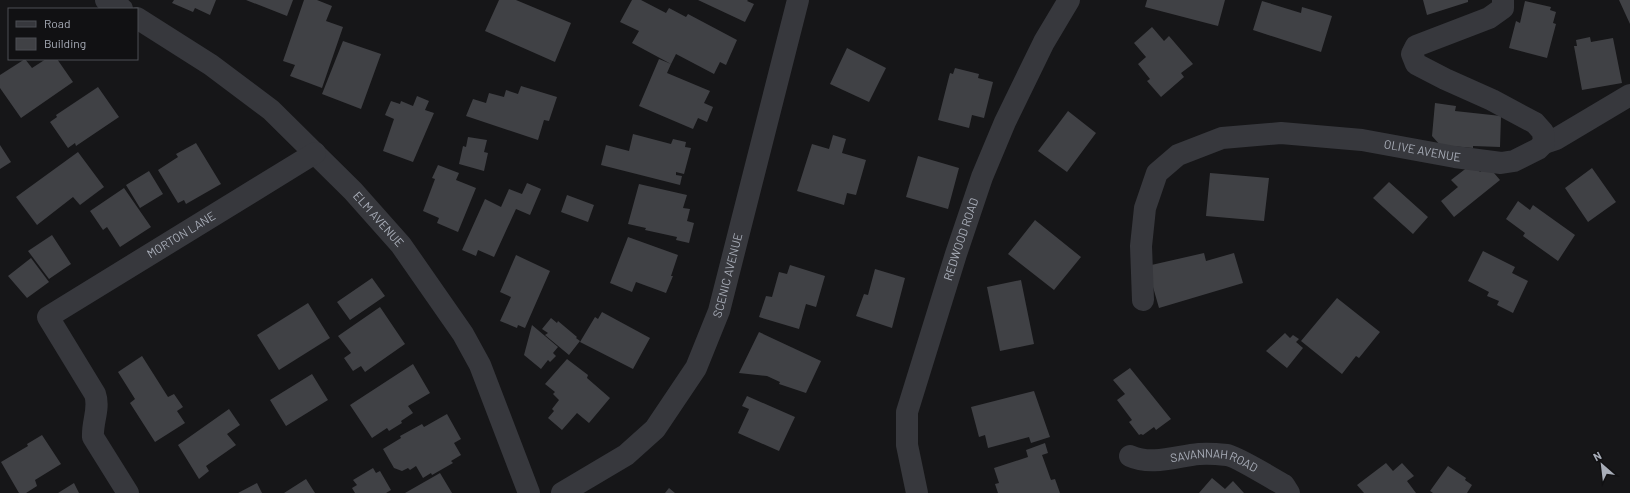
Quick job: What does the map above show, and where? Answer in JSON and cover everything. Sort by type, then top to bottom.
[{"type":"street","points":[[106,0],[120,8]]},
{"type":"street","name":"SCENIC AVENUE","points":[[562,493],[626,455],[655,429],[696,368],[719,311],[798,0]]},
{"type":"street","name":"REDWOOD ROAD","points":[[917,493],[907,445],[908,412],[949,277],[982,177],[1005,122],[1037,54],[1069,0]]},
{"type":"street","points":[[1503,0],[1503,8],[1489,18],[1416,46],[1412,54],[1416,64],[1445,80],[1492,100],[1535,123],[1542,132],[1544,143]]},
{"type":"street","name":"ELM AVENUE","points":[[138,19],[211,65],[271,110],[353,191],[401,246],[463,334],[480,365],[529,493]]},
{"type":"street","name":"OLIVE AVENUE","points":[[1142,300],[1141,246],[1145,208],[1157,173],[1178,154],[1222,138],[1281,133],[1362,140],[1455,157],[1501,163],[1514,160],[1538,149],[1544,143],[1556,139],[1630,95]]},
{"type":"street","name":"MORTON LANE","points":[[128,493],[93,437],[93,428],[97,409],[95,394],[48,317],[315,153]]},
{"type":"street","name":"SAVANNAH ROAD","points":[[1130,456],[1137,459],[1151,460],[1178,458],[1200,454],[1229,455],[1284,485],[1289,493]]},
{"type":"building","points":[[174,0],[216,0],[210,15],[195,8],[193,12],[172,3]]},
{"type":"building","points":[[246,0],[293,0],[287,16]]},
{"type":"building","points":[[304,0],[317,0],[332,6],[326,21],[343,27],[322,88],[290,76],[295,65],[283,61]]},
{"type":"building","points":[[499,0],[516,0],[571,23],[555,62],[485,31]]},
{"type":"building","points":[[632,0],[641,0],[666,13],[669,8],[686,17],[688,14],[737,40],[726,65],[720,62],[714,74],[676,54],[671,64],[632,43],[639,31],[620,22]]},
{"type":"building","points":[[698,0],[748,0],[747,1],[754,4],[745,22]]},
{"type":"building","points":[[1147,0],[1225,0],[1218,26],[1145,7]]},
{"type":"building","points":[[1423,0],[1468,0],[1468,2],[1427,15]]},
{"type":"building","points":[[1619,0],[1630,0],[1630,24]]},
{"type":"building","points":[[1262,1],[1301,13],[1302,7],[1332,16],[1321,52],[1253,30]]},
{"type":"building","points":[[1525,1],[1551,7],[1550,10],[1556,12],[1553,23],[1556,24],[1547,58],[1509,48],[1516,21],[1520,23]]},
{"type":"building","points":[[1152,27],[1164,41],[1169,36],[1193,64],[1181,73],[1184,77],[1161,97],[1147,81],[1150,79],[1138,64],[1146,57],[1134,43]]},
{"type":"building","points":[[1590,37],[1591,42],[1613,38],[1622,83],[1582,90],[1574,46],[1577,46],[1576,40]]},
{"type":"building","points":[[343,41],[381,54],[361,109],[322,94]]},
{"type":"building","points":[[847,48],[886,68],[869,102],[830,84]]},
{"type":"building","points":[[659,59],[671,64],[667,73],[710,91],[704,103],[713,107],[707,122],[698,118],[693,129],[639,106]]},
{"type":"building","points":[[23,60],[26,60],[32,68],[44,60],[58,60],[73,82],[21,118],[0,88],[0,75]]},
{"type":"building","points":[[955,68],[979,74],[978,78],[993,82],[984,118],[972,115],[969,128],[938,120],[950,73],[953,74]]},
{"type":"building","points":[[521,86],[557,97],[549,121],[544,120],[538,140],[466,116],[473,99],[486,103],[489,93],[504,97],[506,90],[518,94]]},
{"type":"building","points":[[98,87],[119,117],[76,146],[75,143],[68,148],[50,122],[57,117],[56,115]]},
{"type":"building","points":[[417,96],[429,101],[425,110],[434,113],[413,162],[383,151],[394,119],[385,115],[391,101],[400,104],[401,101],[413,106]]},
{"type":"building","points":[[1435,103],[1456,106],[1455,111],[1501,116],[1500,147],[1473,146],[1473,148],[1440,145],[1432,136]]},
{"type":"building","points":[[1068,111],[1096,133],[1067,172],[1038,151]]},
{"type":"building","points":[[633,134],[671,144],[673,139],[686,142],[685,147],[691,148],[684,174],[676,172],[676,175],[682,176],[680,185],[601,165],[606,145],[629,151]]},
{"type":"building","points":[[833,135],[846,139],[842,153],[866,160],[856,195],[847,193],[844,205],[797,191],[812,144],[829,149]]},
{"type":"building","points":[[468,137],[487,140],[484,152],[488,153],[484,171],[459,164],[463,146],[466,147]]},
{"type":"building","points":[[196,143],[221,184],[186,204],[184,200],[178,203],[158,170],[178,157],[176,154]]},
{"type":"building","points":[[0,145],[11,162],[0,169]]},
{"type":"building","points":[[78,152],[104,187],[80,205],[73,197],[37,225],[16,197]]},
{"type":"building","points":[[918,156],[959,168],[948,209],[906,197]]},
{"type":"building","points":[[1473,163],[1480,172],[1488,166],[1500,180],[1454,217],[1441,201],[1458,187],[1451,180]]},
{"type":"building","points":[[438,165],[459,173],[456,180],[476,188],[458,232],[437,223],[439,218],[423,211],[435,179],[432,178]]},
{"type":"building","points":[[1592,168],[1616,202],[1588,222],[1565,188]]},
{"type":"building","points":[[149,171],[163,194],[140,208],[126,185]]},
{"type":"building","points":[[1210,173],[1269,178],[1264,221],[1206,216]]},
{"type":"building","points":[[1389,182],[1428,217],[1413,234],[1373,198]]},
{"type":"building","points":[[527,183],[541,189],[530,215],[516,209],[494,257],[478,250],[476,256],[462,250],[485,199],[501,207],[509,189],[522,194]]},
{"type":"building","points":[[639,184],[687,195],[683,208],[690,209],[687,221],[694,223],[689,243],[676,240],[677,237],[645,230],[646,228],[628,224]]},
{"type":"building","points":[[124,188],[151,227],[120,247],[107,227],[103,230],[90,211]]},
{"type":"building","points":[[567,195],[594,205],[588,222],[561,212]]},
{"type":"building","points":[[1518,201],[1530,210],[1533,205],[1575,235],[1558,261],[1523,236],[1525,233],[1506,219]]},
{"type":"building","points":[[1035,220],[1081,257],[1054,290],[1008,254]]},
{"type":"building","points":[[52,235],[71,264],[49,279],[28,251]]},
{"type":"building","points":[[628,237],[678,255],[671,276],[673,276],[666,293],[636,282],[632,292],[610,283]]},
{"type":"building","points":[[1483,251],[1515,267],[1512,273],[1528,281],[1513,313],[1497,305],[1499,301],[1487,296],[1489,292],[1468,281]]},
{"type":"building","points":[[1204,253],[1206,261],[1234,253],[1243,283],[1159,308],[1147,266]]},
{"type":"building","points":[[516,255],[550,271],[525,328],[518,325],[517,328],[500,321],[511,297],[500,292]]},
{"type":"building","points":[[31,258],[49,282],[27,298],[8,276]]},
{"type":"building","points":[[790,265],[825,276],[816,307],[806,304],[799,329],[759,317],[766,296],[772,297],[779,272],[787,274]]},
{"type":"building","points":[[875,269],[905,278],[892,328],[856,316],[864,294],[868,295]]},
{"type":"building","points":[[372,278],[385,296],[350,320],[337,302]]},
{"type":"building","points":[[1021,280],[1034,344],[1000,351],[987,287]]},
{"type":"building","points":[[1337,298],[1380,332],[1359,358],[1356,356],[1342,374],[1301,341]]},
{"type":"building","points":[[308,303],[330,338],[279,370],[257,335]]},
{"type":"building","points":[[380,307],[405,344],[365,372],[361,366],[353,371],[344,358],[351,353],[338,336]]},
{"type":"building","points":[[602,312],[650,338],[633,369],[580,342],[595,317],[598,319]]},
{"type":"building","points":[[551,318],[557,323],[558,321],[580,341],[569,355],[545,335],[548,333],[542,329]]},
{"type":"building","points":[[532,325],[558,347],[553,353],[556,356],[550,362],[548,360],[541,369],[524,355]]},
{"type":"building","points":[[759,332],[821,361],[806,393],[779,384],[780,382],[767,376],[739,373]]},
{"type":"building","points":[[1285,333],[1290,338],[1293,335],[1299,339],[1296,342],[1303,348],[1287,368],[1266,351]]},
{"type":"building","points":[[142,356],[168,397],[174,394],[183,407],[177,411],[185,423],[155,442],[130,403],[135,399],[118,372]]},
{"type":"building","points":[[567,359],[588,375],[587,378],[610,398],[589,423],[577,413],[562,430],[548,418],[554,411],[552,409],[559,400],[553,394],[555,392],[545,384]]},
{"type":"building","points":[[413,364],[430,393],[408,406],[413,413],[401,421],[402,423],[389,431],[387,428],[372,438],[350,405]]},
{"type":"building","points":[[1130,368],[1171,419],[1156,430],[1154,427],[1143,435],[1139,435],[1129,422],[1132,420],[1117,400],[1125,394],[1113,380]]},
{"type":"building","points":[[312,374],[328,400],[286,426],[270,400]]},
{"type":"building","points":[[1034,391],[1050,437],[1031,443],[1029,437],[988,448],[985,435],[979,437],[971,407]]},
{"type":"building","points":[[747,396],[795,417],[779,451],[738,433],[749,409],[742,406]]},
{"type":"building","points":[[229,409],[240,425],[227,434],[236,445],[206,466],[209,471],[199,479],[178,445]]},
{"type":"building","points":[[447,414],[461,439],[454,443],[461,455],[451,461],[453,463],[432,475],[431,473],[423,478],[416,466],[410,470],[408,468],[402,471],[394,468],[383,449],[401,438],[400,436],[422,424],[424,427]]},
{"type":"building","points":[[42,435],[61,464],[35,480],[37,486],[26,493],[19,493],[1,462],[28,446],[27,444]]},
{"type":"building","points":[[1045,443],[1048,453],[1042,455],[1051,480],[1055,479],[1060,493],[998,493],[995,484],[999,483],[994,468],[1028,457],[1026,450]]},
{"type":"building","points":[[1386,463],[1393,471],[1402,463],[1414,476],[1407,481],[1416,493],[1364,493],[1357,485]]},
{"type":"building","points":[[1448,466],[1466,478],[1465,480],[1472,485],[1467,493],[1433,493],[1430,491]]},
{"type":"building","points":[[373,468],[376,473],[380,471],[391,490],[386,493],[355,493],[352,488],[357,485],[353,480]]},
{"type":"building","points":[[440,473],[452,493],[405,493]]},
{"type":"building","points":[[1212,478],[1225,489],[1233,481],[1244,493],[1199,493]]},
{"type":"building","points":[[306,479],[315,493],[284,493]]},
{"type":"building","points":[[74,483],[79,493],[58,493]]},
{"type":"building","points":[[257,483],[262,493],[238,493]]},
{"type":"building","points":[[669,488],[675,493],[665,493]]}]
